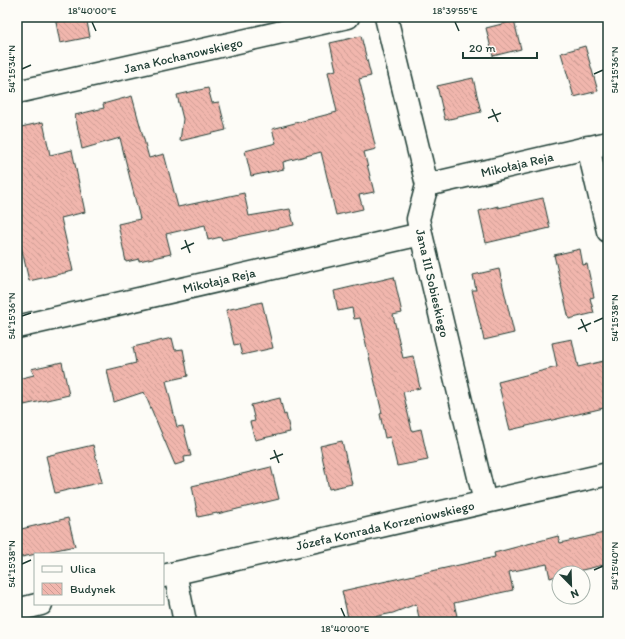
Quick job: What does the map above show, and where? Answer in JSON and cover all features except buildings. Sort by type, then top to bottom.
[{"type":"street","name":"Jana Kochanowskiego","points":[[17,92],[348,17]]},
{"type":"street","name":"Jana III Sobieskiego","points":[[386,17],[427,185],[418,219],[421,234],[485,502]]},
{"type":"street","name":"Mikołaja Reja","points":[[427,185],[598,145]]},
{"type":"street","points":[[598,145],[608,232]]},
{"type":"street","name":"Mikołaja Reja","points":[[17,327],[421,234]]},
{"type":"street","name":"Józefa Konrada Korzeniowskiego","points":[[169,575],[608,474]]},
{"type":"street","points":[[169,575],[186,622]]},
{"type":"street","points":[[17,610],[37,605]]}]
